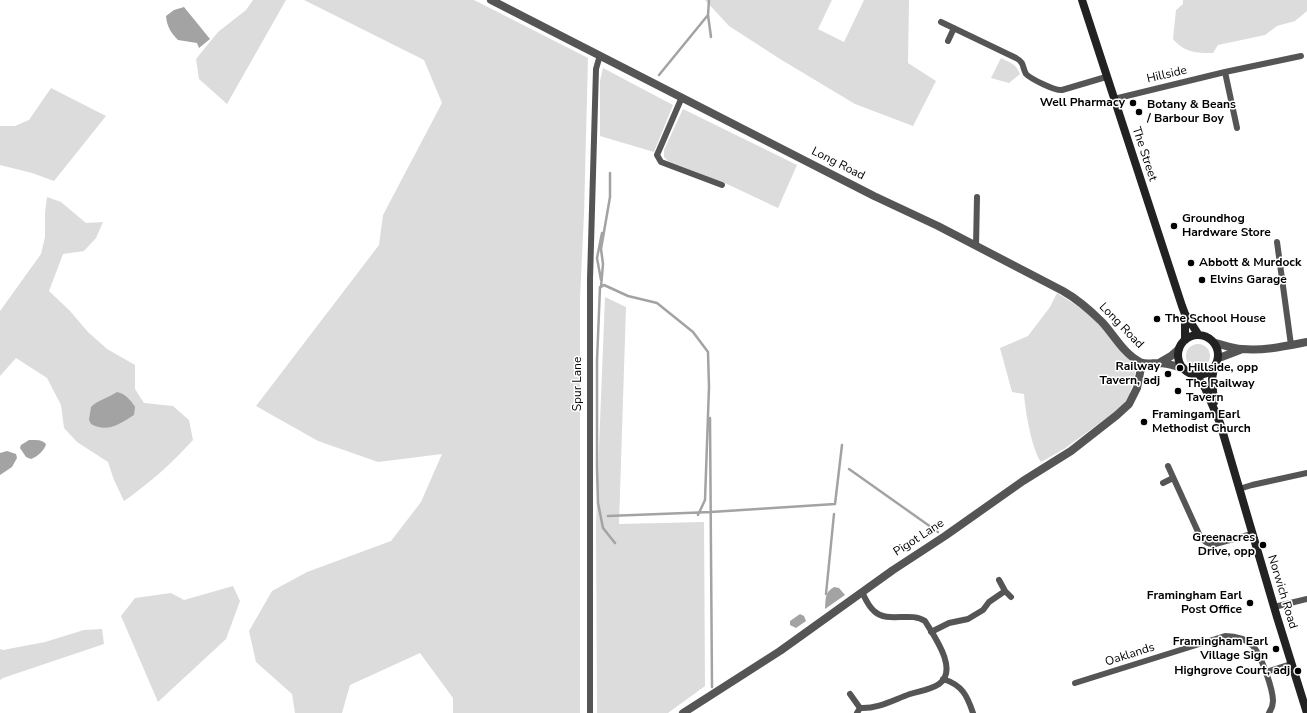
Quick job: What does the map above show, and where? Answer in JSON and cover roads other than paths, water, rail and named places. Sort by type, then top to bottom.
[{"type":"main road","name":"The Street","points":[[1082,0],[1185,314],[1198,334],[1207,336],[1215,343]]},
{"type":"main road","name":"The Street","points":[[1185,314],[1185,340]]},
{"type":"main road","points":[[1198,334],[1190,336],[1185,340],[1179,349],[1179,362],[1189,373],[1196,375],[1207,373],[1214,368],[1219,358],[1215,343]]},
{"type":"main road","name":"Norwich Road","points":[[1214,368],[1212,379],[1214,409]]},
{"type":"main road","name":"Norwich Road","points":[[1196,375],[1205,388],[1220,423],[1306,713]]},
{"type":"street","name":"Long Road","points":[[491,0],[976,246],[1076,299],[1101,321],[1135,359],[1142,363],[1159,363],[1183,368]]},
{"type":"street","points":[[941,22],[1021,61],[1026,73],[1030,77],[1055,90],[1062,90],[1106,77]]},
{"type":"street","points":[[948,42],[954,28]]},
{"type":"street","name":"Spur Lane","points":[[590,713],[590,280],[596,70],[600,55]]},
{"type":"street","name":"Hillside","points":[[1114,99],[1225,72],[1301,56]]},
{"type":"street","points":[[1225,72],[1237,128]]},
{"type":"street","points":[[682,97],[657,155],[661,162],[722,185]]},
{"type":"street","points":[[976,197],[976,246]]},
{"type":"street","points":[[1277,242],[1291,345]]},
{"type":"street","points":[[1219,358],[1241,350],[1272,348],[1307,342]]},
{"type":"street","points":[[1215,343],[1241,350]]},
{"type":"street","points":[[1159,363],[1179,349]]},
{"type":"street","name":"Pigot Lane","points":[[683,713],[780,651],[862,592],[1024,481],[1071,451],[1129,404],[1137,388],[1142,363]]},
{"type":"street","points":[[1168,466],[1199,534],[1204,541],[1209,544],[1215,544],[1252,534]]},
{"type":"street","points":[[1239,489],[1307,473]]},
{"type":"street","points":[[1163,483],[1173,478]]},
{"type":"street","points":[[999,580],[1005,591],[1011,597]]},
{"type":"street","points":[[931,632],[950,623],[968,619],[983,610],[989,602],[1005,591]]},
{"type":"street","points":[[850,694],[859,711],[886,704],[926,690],[940,683],[946,672],[946,663],[943,652],[925,622],[920,618],[888,617],[880,615],[873,610],[862,592]]},
{"type":"street","points":[[1274,607],[1307,599]]},
{"type":"street","name":"Oaklands","points":[[1075,683],[1225,636],[1236,636],[1244,639],[1253,646],[1266,672],[1272,692],[1273,702],[1269,713]]},
{"type":"street","points":[[1266,672],[1291,664]]},
{"type":"street","points":[[943,679],[950,681],[960,688],[968,699],[973,713]]},
{"type":"waterway","points":[[709,0],[708,15],[711,37]]},
{"type":"waterway","points":[[659,75],[708,15]]},
{"type":"waterway","points":[[610,173],[610,197],[601,249],[603,264],[601,287],[604,285],[628,296],[657,303],[693,332],[708,352],[709,387],[705,500],[698,515]]},
{"type":"waterway","points":[[601,280],[597,258],[602,233]]},
{"type":"waterway","points":[[600,287],[597,361],[598,503],[603,528],[615,543]]},
{"type":"waterway","points":[[710,418],[712,687]]},
{"type":"waterway","points":[[608,516],[711,512],[835,504],[842,445]]},
{"type":"waterway","points":[[849,469],[938,532]]},
{"type":"waterway","points":[[826,594],[834,514]]},
{"type":"place","name":"Well Pharmacy","points":[[1133,103]]},
{"type":"place","name":"Botany & Beans / Barbour Boy","points":[[1139,112]]},
{"type":"place","name":"Groundhog Hardware Store","points":[[1174,226]]},
{"type":"place","name":"Abbott & Murdock","points":[[1191,263]]},
{"type":"place","name":"Elvins Garage","points":[[1202,280]]},
{"type":"place","name":"The School House","points":[[1157,319]]},
{"type":"place","name":"Hillside, opp","points":[[1180,368]]},
{"type":"place","name":"Railway Tavern, adj","points":[[1168,374]]},
{"type":"place","name":"The Railway Tavern","points":[[1178,391]]},
{"type":"place","name":"Framingam Earl Methodist Church","points":[[1144,422]]},
{"type":"place","name":"Greenacres Drive, opp","points":[[1263,545]]},
{"type":"place","name":"Framingham Earl Post Office","points":[[1250,603]]},
{"type":"place","name":"Framingham Earl Village Sign","points":[[1276,649]]},
{"type":"place","name":"Highgrove Court, adj","points":[[1298,671]]}]
